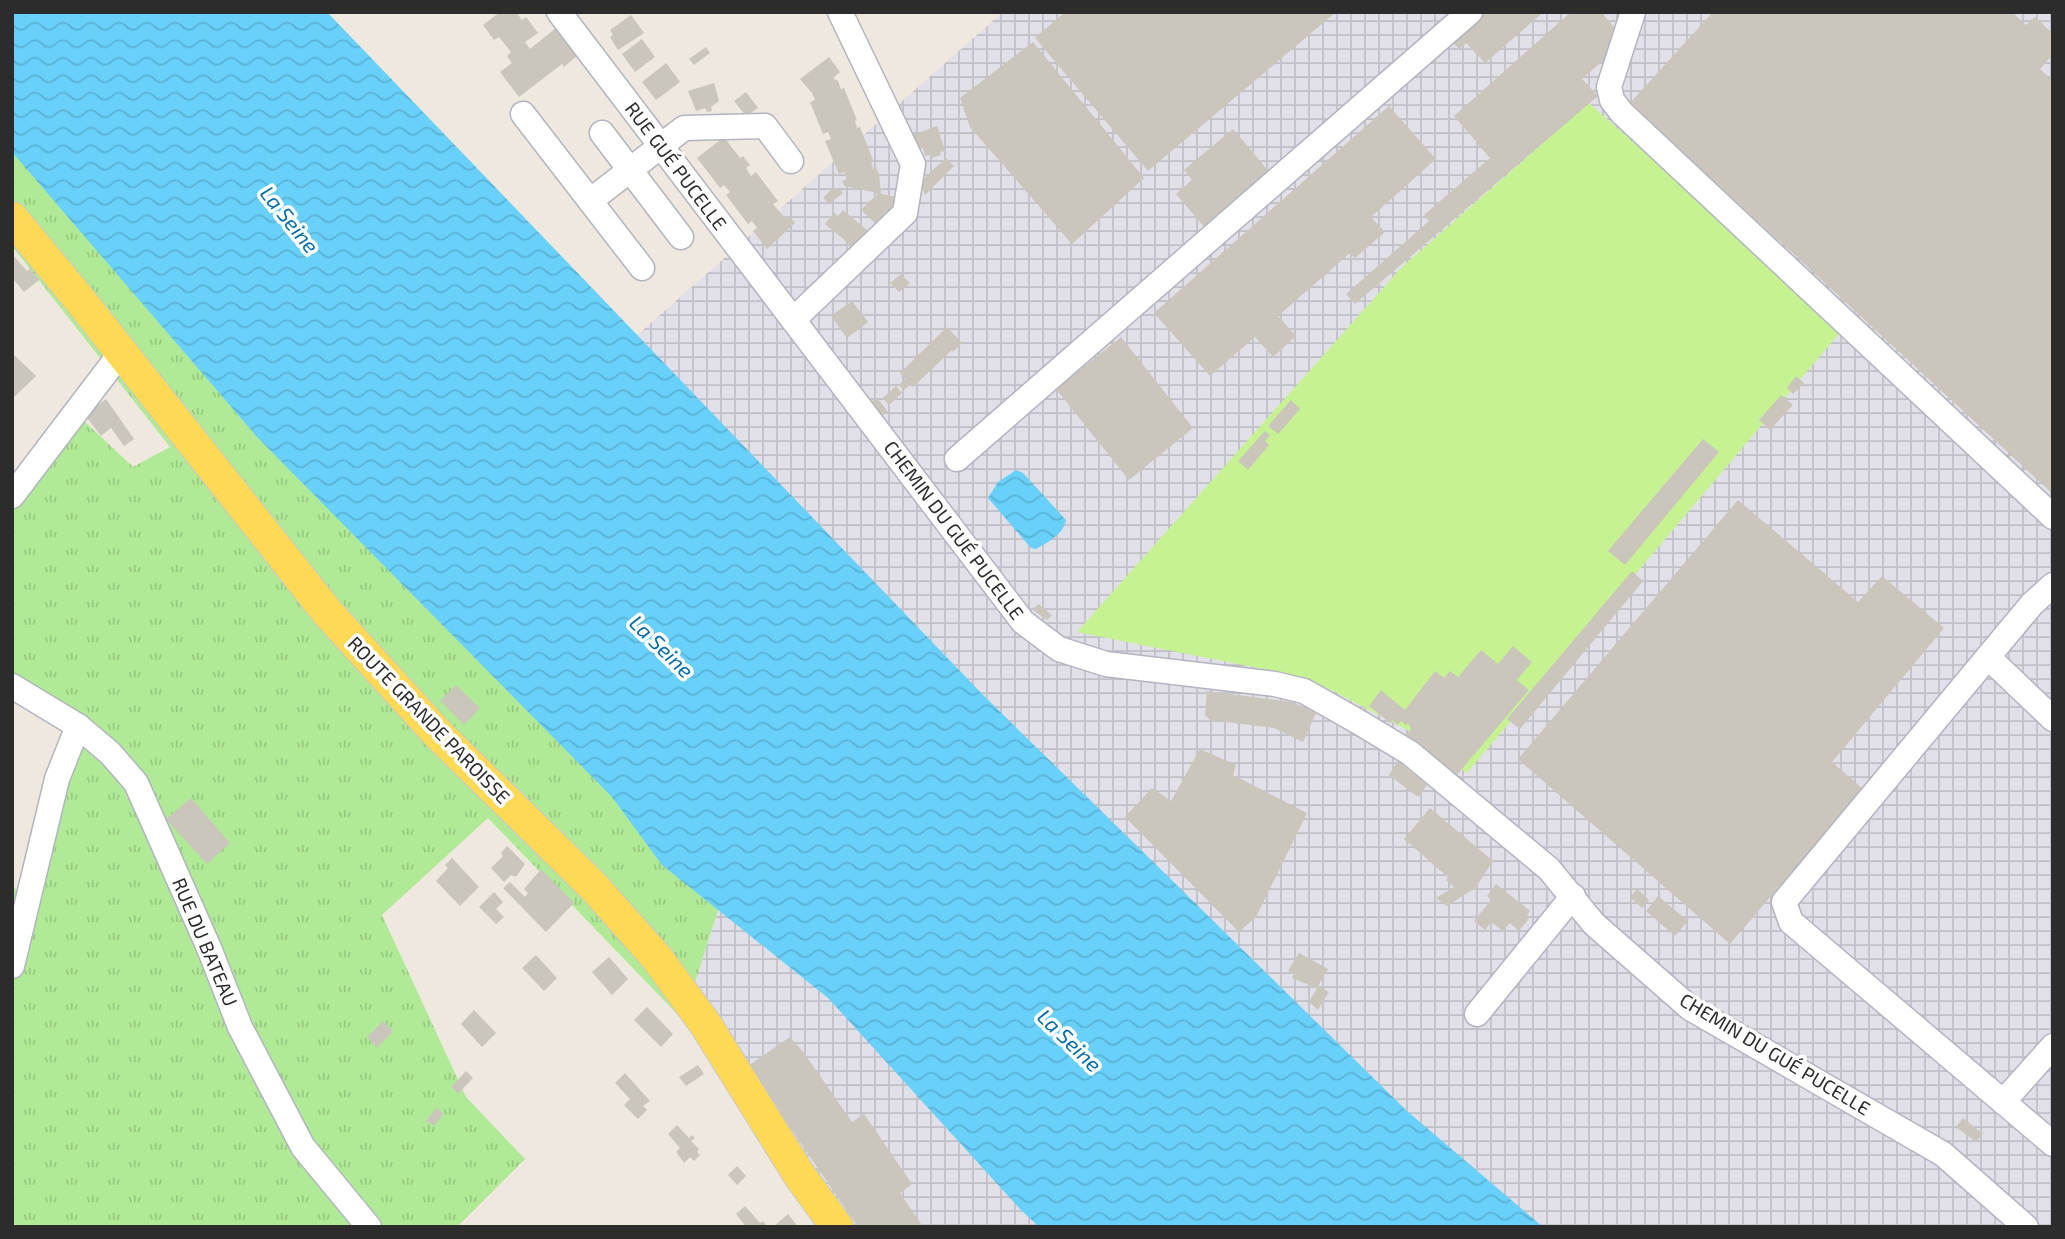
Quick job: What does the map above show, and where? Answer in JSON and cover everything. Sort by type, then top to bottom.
[{"type":"main road","name":"ROUTE GRANDE PAROISSE","points":[[12,218],[327,612],[439,735],[594,887],[657,958],[706,1026],[800,1177],[837,1227]]},
{"type":"street","name":"RUE GUÉ PUCELLE","points":[[559,12],[793,320]]},
{"type":"street","points":[[793,320],[905,213],[913,164],[840,12]]},
{"type":"street","points":[[957,459],[1470,12]]},
{"type":"street","points":[[1633,12],[1609,87],[1612,100],[1622,113],[2053,517]]},
{"type":"street","points":[[523,114],[642,268]]},
{"type":"street","points":[[590,201],[689,127],[765,126],[791,160]]},
{"type":"street","points":[[602,133],[681,237]]},
{"type":"street","name":"CHEMIN DU GUÉ PUCELLE","points":[[793,320],[1023,622],[1059,649],[1106,664],[1275,684],[1304,691],[1410,753],[1549,869],[1594,924],[1690,1007],[1943,1154],[2026,1227]]},
{"type":"street","points":[[12,496],[120,354]]},
{"type":"street","points":[[2053,585],[2032,604],[1784,902],[1791,922],[2053,1144]]},
{"type":"street","points":[[1988,657],[2053,719]]},
{"type":"street","name":"RUE DU BATEAU","points":[[12,686],[78,726],[110,753],[136,783],[209,948],[240,1027],[296,1135],[369,1227]]},
{"type":"street","points":[[12,966],[57,779],[78,726]]},
{"type":"street","points":[[1478,1014],[1573,896]]},
{"type":"street","points":[[2003,1102],[2053,1046]]},
{"type":"shaded area","points":[[1003,12],[2053,12],[2053,1227],[1517,1227],[933,697],[635,337]]},
{"type":"shaded area","points":[[722,898],[1093,1227],[828,1227],[683,1020]]},
{"type":"green space","points":[[1589,103],[1843,329],[1467,773],[1415,734],[1308,678],[1077,632],[1402,267]]},
{"type":"green space","points":[[12,139],[722,898],[683,1020],[488,818],[382,915],[466,1097],[525,1159],[457,1227],[18,1227],[12,1222],[12,887],[18,890],[64,723],[12,693],[12,491],[83,420],[133,467],[170,447],[12,246]]},
{"type":"water","name":"La Seine","points":[[12,12],[327,12],[983,695],[1407,1111],[1543,1227],[1039,1227],[828,998],[662,865],[612,797],[257,437],[12,152]]},
{"type":"water","points":[[1016,470],[1023,473],[1066,520],[1058,534],[1036,549],[1031,548],[988,498],[998,482]]},
{"type":"building","points":[[500,12],[516,12],[522,20],[526,17],[538,33],[525,42],[530,49],[556,28],[577,56],[564,67],[562,64],[519,97],[500,72],[512,63],[507,56],[511,52],[499,37],[494,40],[483,25]]},
{"type":"building","points":[[1065,12],[1336,12],[1148,171],[1035,38]]},
{"type":"building","points":[[1480,12],[1541,14],[1485,63],[1466,43],[1459,49],[1450,39]]},
{"type":"building","points":[[1571,12],[1601,12],[1619,33],[1609,43],[1615,50],[1582,79],[1598,96],[1355,304],[1346,294],[1429,221],[1424,215],[1490,158],[1454,116]]},
{"type":"building","points":[[1713,12],[2012,12],[2026,25],[2035,17],[2053,34],[2053,54],[2040,69],[2053,81],[2053,494],[1630,103]]},
{"type":"building","points":[[631,15],[644,33],[618,50],[610,37],[613,35],[610,30]]},
{"type":"building","points":[[642,39],[655,57],[635,72],[622,54]]},
{"type":"building","points":[[1033,42],[1144,178],[1072,244],[970,127],[960,98]]},
{"type":"building","points":[[706,47],[710,53],[694,65],[689,59]]},
{"type":"building","points":[[829,57],[840,72],[833,78],[838,81],[841,89],[844,88],[857,120],[857,128],[860,127],[873,160],[873,169],[876,167],[879,174],[881,194],[901,198],[875,223],[861,210],[878,193],[844,186],[842,181],[847,179],[844,172],[839,174],[825,141],[831,139],[828,132],[823,134],[810,102],[815,100],[800,79]]},
{"type":"building","points":[[666,63],[680,82],[656,100],[642,82]]},
{"type":"building","points":[[714,83],[719,101],[711,107],[712,111],[707,112],[705,108],[696,111],[688,91]]},
{"type":"building","points":[[746,92],[758,108],[746,116],[734,101]]},
{"type":"building","points":[[1389,106],[1436,159],[1371,217],[1385,232],[1355,258],[1350,253],[1278,316],[1296,336],[1273,357],[1255,337],[1210,376],[1154,313]]},
{"type":"building","points":[[937,126],[945,151],[940,152],[941,155],[931,158],[930,155],[925,156],[923,148],[915,151],[905,138]]},
{"type":"building","points":[[1233,129],[1271,174],[1206,229],[1176,194],[1192,180],[1184,170]]},
{"type":"building","points":[[724,137],[740,158],[743,156],[750,165],[746,168],[751,176],[756,172],[778,201],[773,204],[786,219],[790,217],[795,223],[767,249],[753,231],[757,228],[752,221],[748,224],[726,195],[730,192],[724,185],[720,188],[697,158]]},
{"type":"building","points":[[946,158],[954,166],[925,195],[920,182]]},
{"type":"building","points":[[839,188],[843,193],[829,204],[823,198],[831,190]]},
{"type":"building","points":[[843,210],[867,230],[853,247],[825,224],[834,213],[838,216]]},
{"type":"building","points":[[12,254],[39,280],[24,292],[14,280],[12,282]]},
{"type":"building","points":[[901,274],[910,283],[899,292],[890,283]]},
{"type":"building","points":[[852,301],[868,322],[847,338],[831,316]]},
{"type":"building","points":[[947,327],[962,343],[913,387],[911,384],[904,390],[899,385],[905,379],[900,373]]},
{"type":"building","points":[[1121,337],[1193,428],[1129,480],[1056,389]]},
{"type":"building","points":[[12,353],[36,376],[12,399]]},
{"type":"building","points":[[1796,376],[1804,383],[1793,394],[1787,388]]},
{"type":"building","points":[[896,386],[902,393],[889,405],[883,398]]},
{"type":"building","points":[[1781,395],[1793,405],[1770,430],[1759,420]]},
{"type":"building","points":[[877,398],[888,412],[880,417],[870,403]]},
{"type":"building","points":[[106,399],[134,439],[124,446],[111,428],[101,436],[85,415]]},
{"type":"building","points":[[1291,400],[1300,409],[1278,434],[1268,426]]},
{"type":"building","points":[[1265,431],[1270,435],[1265,441],[1269,445],[1248,470],[1238,461]]},
{"type":"building","points":[[1703,439],[1719,452],[1625,565],[1608,551]]},
{"type":"building","points":[[1738,500],[1858,602],[1882,576],[1944,628],[1832,762],[1863,789],[1730,944],[1518,759]]},
{"type":"building","points":[[1632,571],[1643,581],[1520,729],[1507,719]]},
{"type":"building","points":[[1038,604],[1052,615],[1047,620],[1033,610]]},
{"type":"building","points":[[1513,646],[1532,662],[1517,680],[1529,690],[1456,776],[1406,735],[1411,729],[1408,723],[1406,725],[1401,721],[1397,725],[1393,720],[1390,723],[1369,706],[1381,690],[1405,710],[1435,671],[1444,678],[1450,671],[1458,677],[1481,650],[1498,664]]},
{"type":"building","points":[[456,685],[480,708],[464,725],[440,701]]},
{"type":"building","points":[[1207,691],[1292,702],[1316,713],[1303,742],[1274,728],[1210,720],[1205,715]]},
{"type":"building","points":[[1200,749],[1236,765],[1233,775],[1307,813],[1256,917],[1239,932],[1125,817],[1152,788],[1171,801]]},
{"type":"building","points":[[1398,761],[1427,785],[1418,797],[1389,775]]},
{"type":"building","points":[[191,798],[230,843],[207,864],[166,819]]},
{"type":"building","points":[[1430,808],[1493,861],[1475,888],[1447,906],[1436,898],[1454,887],[1446,880],[1448,877],[1404,839]]},
{"type":"building","points":[[507,846],[525,864],[516,877],[511,875],[504,882],[491,868],[503,856],[501,853]]},
{"type":"building","points":[[452,858],[479,887],[460,906],[436,881],[448,868],[445,865]]},
{"type":"building","points":[[541,869],[574,903],[546,932],[503,888],[510,882],[525,897],[528,893],[524,889]]},
{"type":"building","points":[[1496,884],[1530,911],[1527,915],[1530,917],[1519,931],[1510,923],[1503,931],[1491,922],[1485,930],[1474,921],[1491,900],[1487,896]]},
{"type":"building","points":[[1637,889],[1649,900],[1642,908],[1630,897]]},
{"type":"building","points":[[494,892],[503,902],[496,909],[504,917],[496,924],[479,907]]},
{"type":"building","points":[[1658,896],[1688,921],[1675,936],[1646,911]]},
{"type":"building","points":[[1299,953],[1328,969],[1318,986],[1329,992],[1318,1010],[1309,1002],[1317,988],[1292,978],[1294,974],[1288,971]]},
{"type":"building","points":[[536,955],[557,978],[544,991],[522,968]]},
{"type":"building","points":[[609,957],[628,979],[612,995],[592,972]]},
{"type":"building","points":[[647,1007],[673,1034],[661,1047],[634,1020]]},
{"type":"building","points":[[474,1010],[496,1033],[482,1047],[461,1024]]},
{"type":"building","points":[[383,1021],[393,1031],[377,1048],[367,1037]]},
{"type":"building","points":[[790,1037],[852,1122],[864,1114],[912,1184],[900,1193],[923,1227],[858,1227],[748,1066]]},
{"type":"building","points":[[698,1065],[704,1074],[686,1086],[679,1077]]},
{"type":"building","points":[[466,1071],[473,1078],[458,1094],[451,1087]]},
{"type":"building","points":[[625,1073],[650,1101],[643,1106],[647,1110],[638,1119],[624,1105],[630,1099],[615,1083]]},
{"type":"building","points":[[436,1108],[444,1114],[434,1126],[426,1121]]},
{"type":"building","points":[[1963,1118],[1983,1134],[1976,1142],[1956,1127]]},
{"type":"building","points":[[677,1125],[689,1138],[692,1135],[695,1138],[691,1141],[699,1149],[697,1152],[700,1155],[694,1161],[690,1157],[684,1163],[676,1152],[680,1148],[668,1134]]},
{"type":"building","points":[[737,1166],[746,1176],[737,1185],[728,1175]]},
{"type":"building","points":[[745,1206],[760,1223],[763,1221],[768,1227],[746,1227],[736,1214]]},
{"type":"building","points":[[788,1214],[798,1227],[773,1227]]}]
